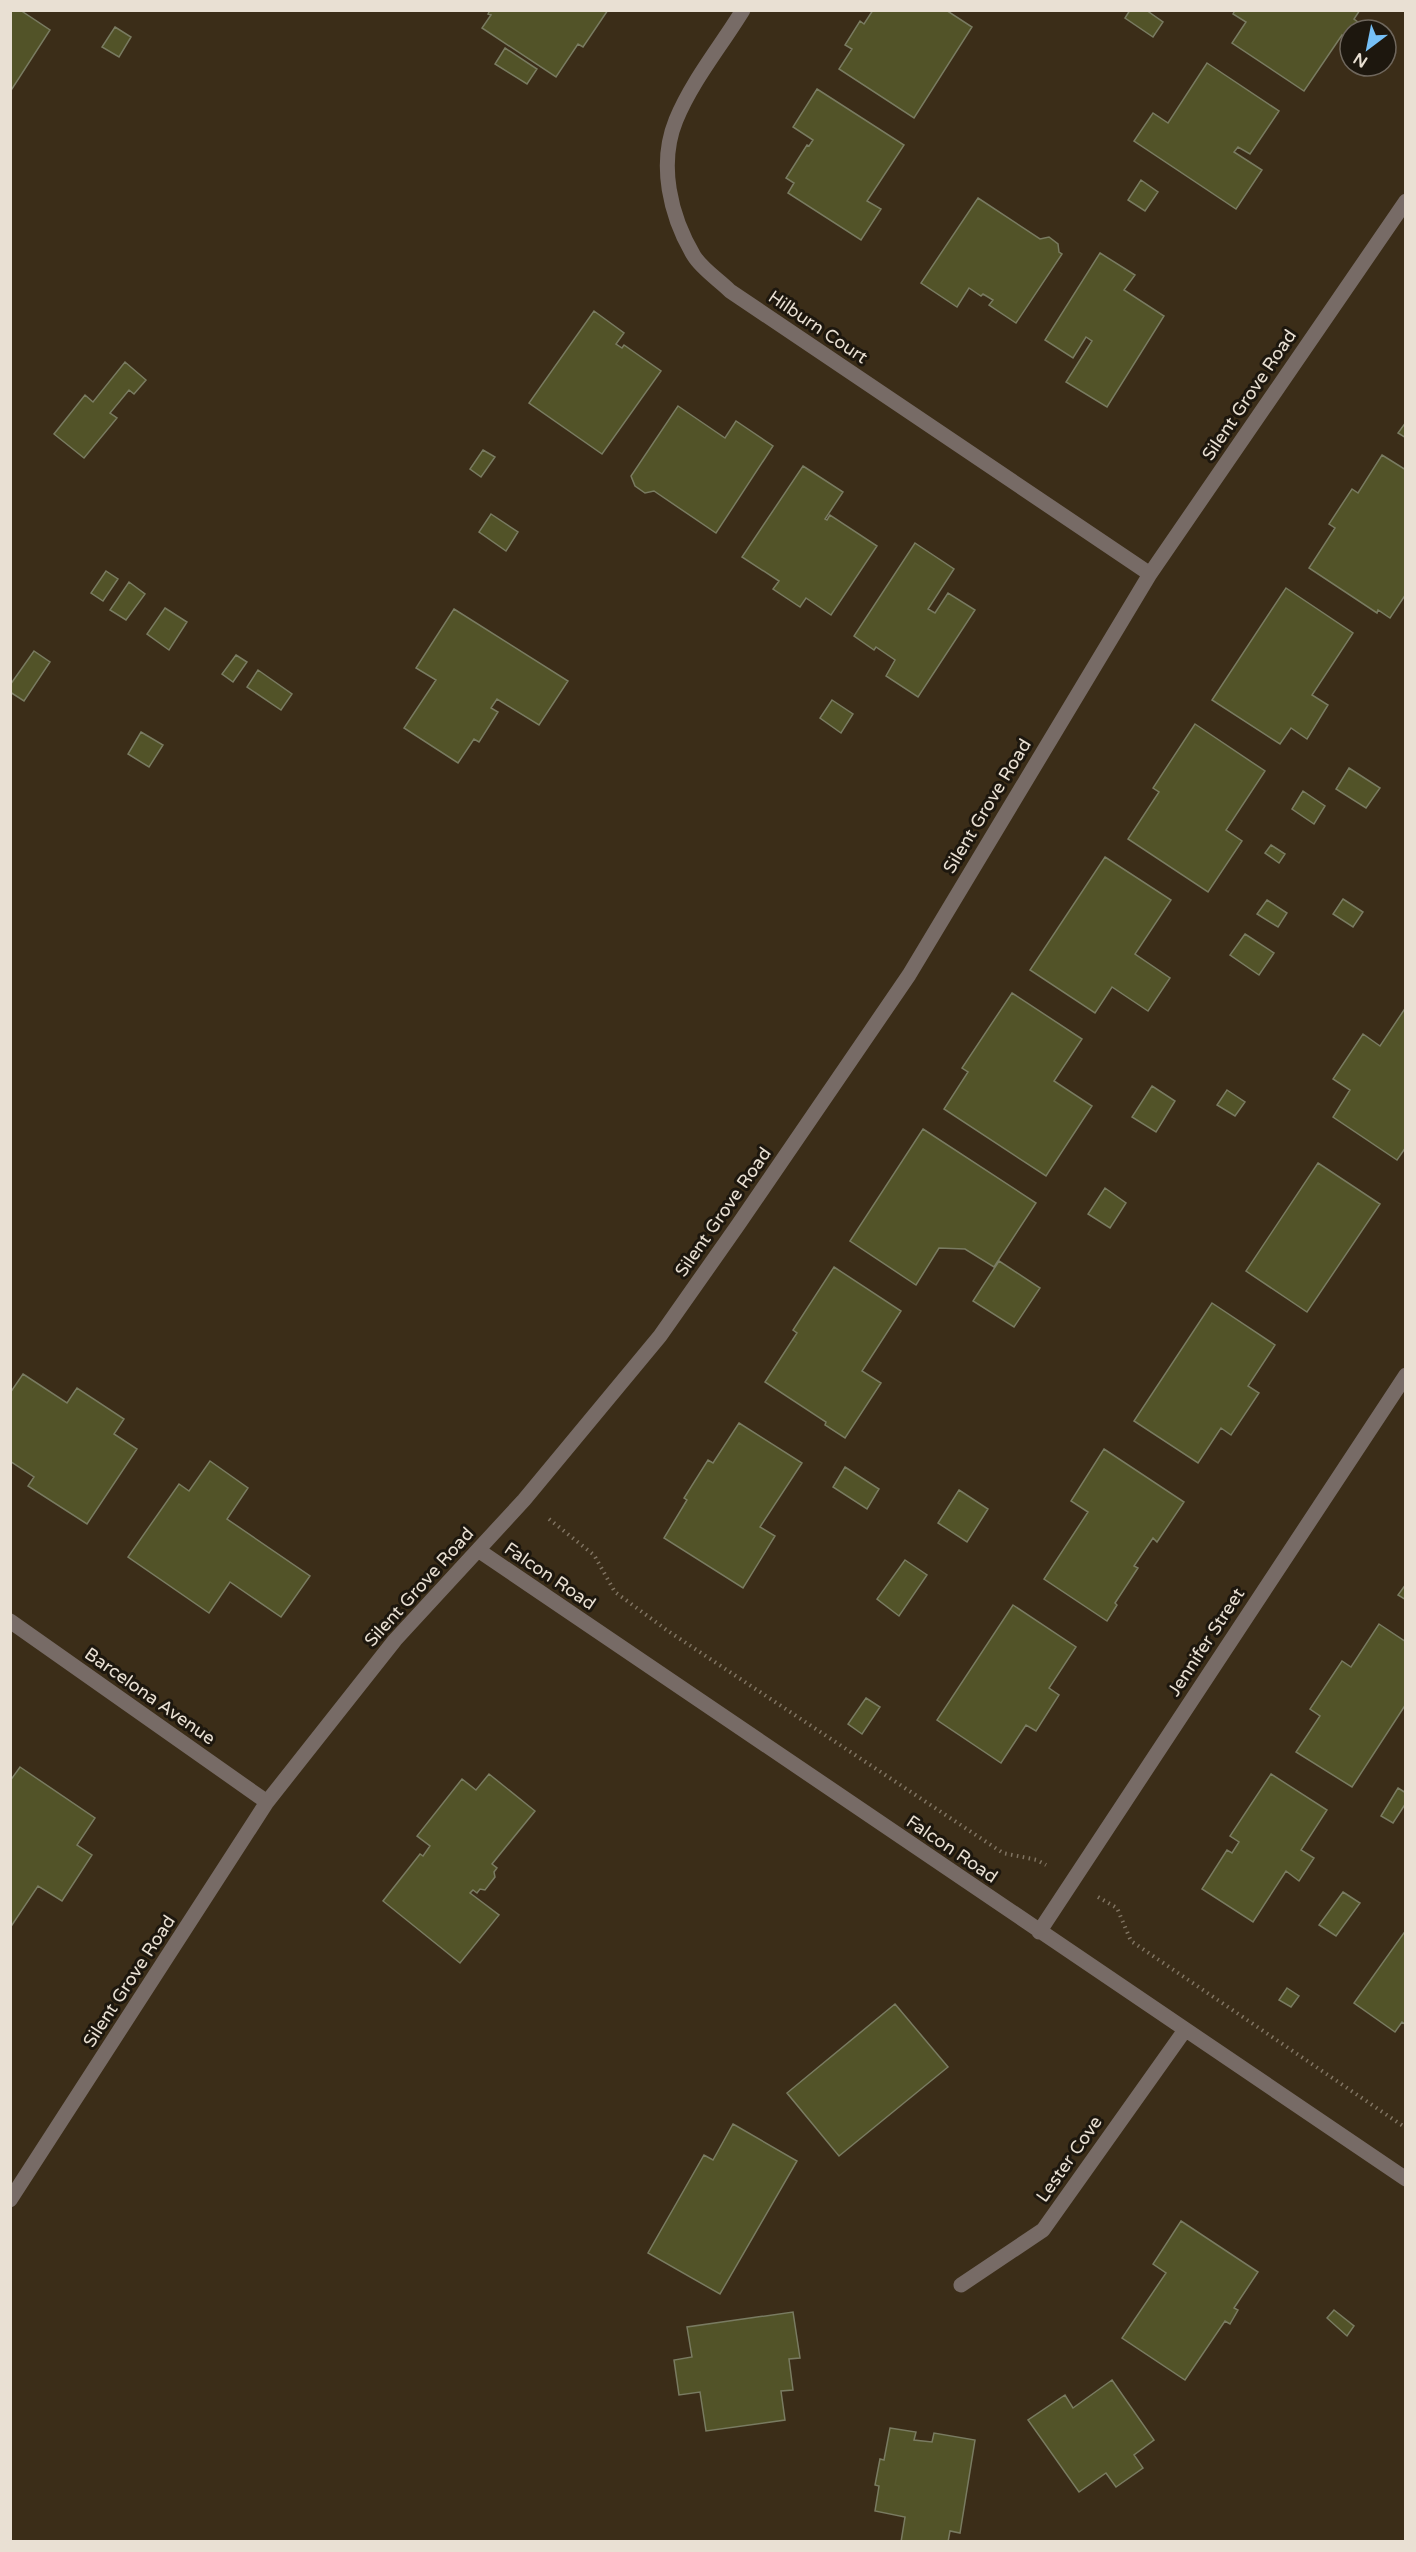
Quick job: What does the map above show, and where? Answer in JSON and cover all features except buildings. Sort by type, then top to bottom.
[{"type":"street","name":"Hilburn Court","points":[[743,10],[676,121],[667,162],[671,208],[695,257],[730,291],[1150,574]]},
{"type":"street","name":"Silent Grove Road","points":[[10,2200],[267,1803],[395,1640],[524,1500],[660,1335],[909,975],[1150,574],[1406,201]]},
{"type":"street","name":"Jennifer Street","points":[[1039,1932],[1406,1375]]},
{"type":"street","name":"Falcon Road","points":[[478,1550],[1406,2179]]},
{"type":"street","name":"Barcelona Avenue","points":[[10,1621],[267,1803]]},
{"type":"street","name":"Lester Cove","points":[[961,2285],[1042,2230],[1185,2030]]},
{"type":"path","points":[[524,1500],[594,1555],[615,1592],[668,1630],[1003,1853],[1037,1860],[1117,1908],[1131,1941],[1406,2128]]}]
